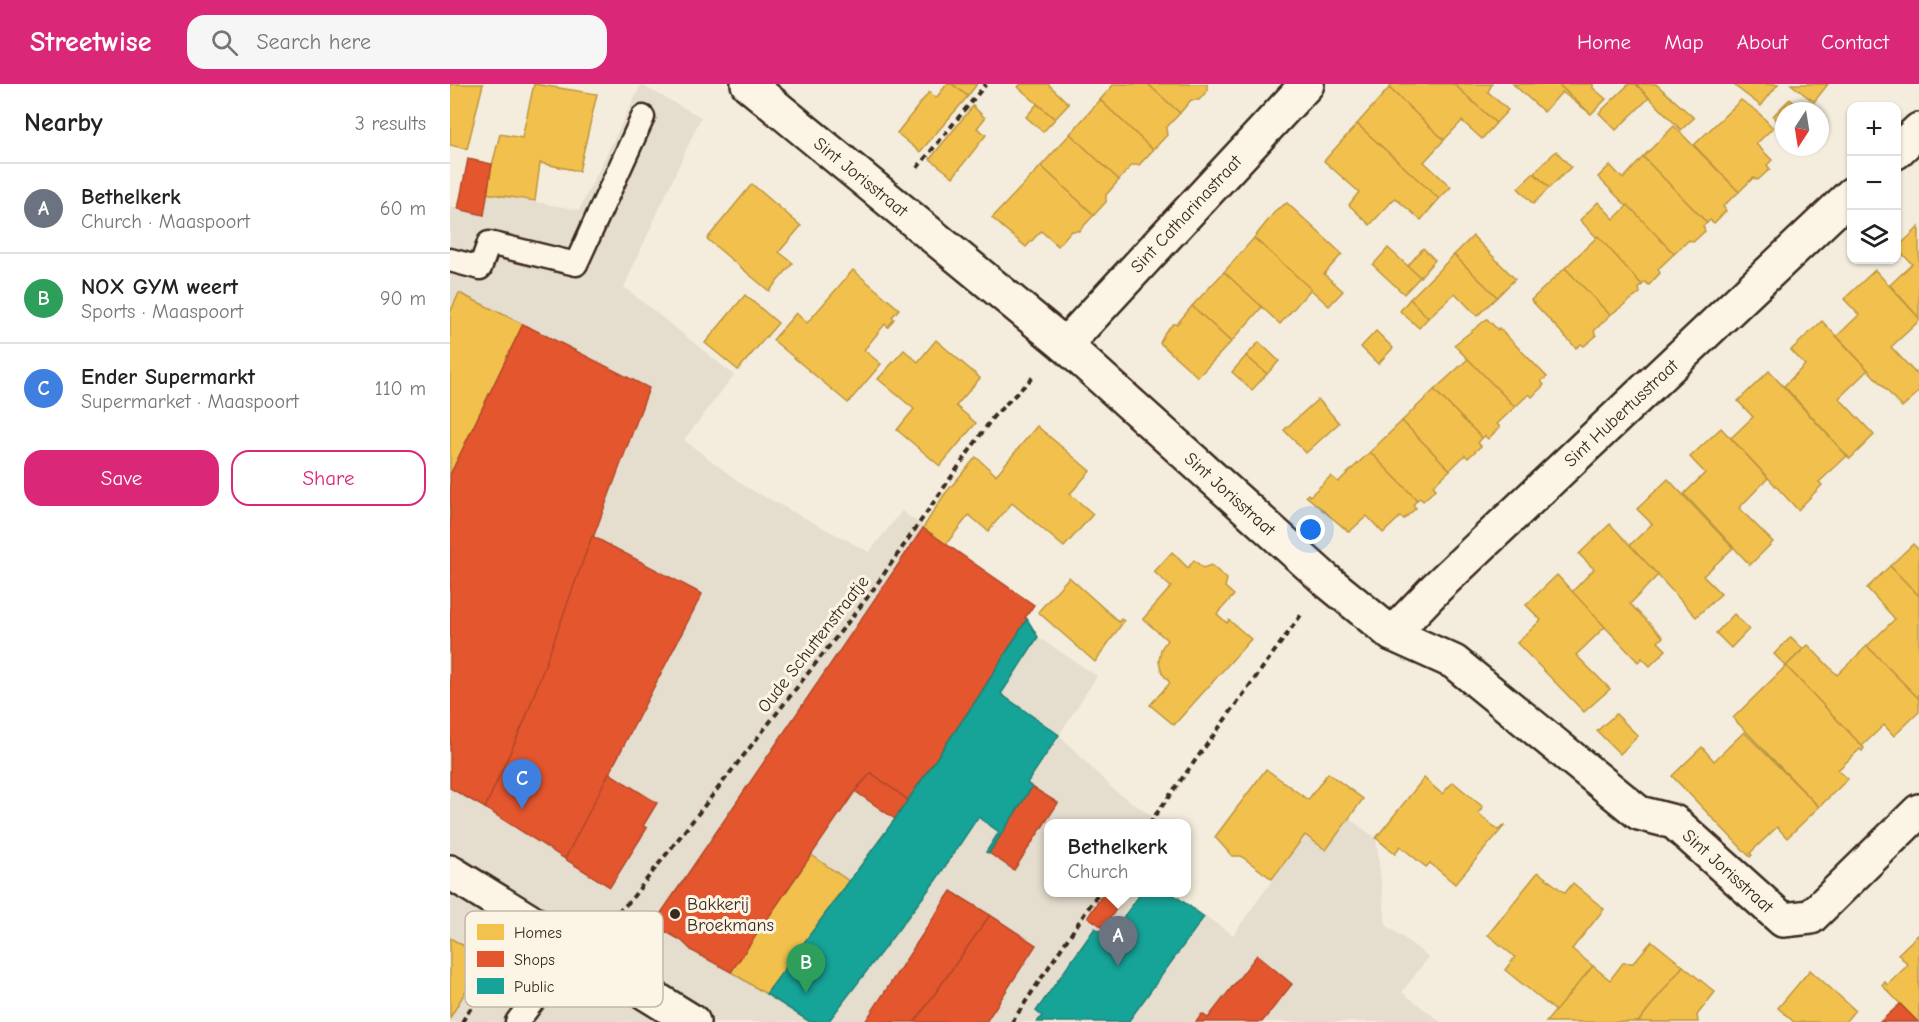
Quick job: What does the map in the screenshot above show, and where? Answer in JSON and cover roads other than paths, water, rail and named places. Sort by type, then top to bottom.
[{"type":"street","name":"Sint Jorisstraat","points":[[748,84],[1065,345],[1326,580],[1392,634],[1454,662],[1639,813],[1674,822],[1783,920],[1811,917],[1919,811]]},
{"type":"street","name":"Sint Catharinastraat","points":[[1065,345],[1307,84]]},
{"type":"street","points":[[1901,147],[1919,130]]},
{"type":"street","name":"Sint Hubertusstraat","points":[[1392,634],[1436,588],[1847,198]]},
{"type":"street","points":[[450,872],[512,911]]},
{"type":"street","points":[[663,1004],[693,1022]]},
{"type":"lane","points":[[450,260],[480,268],[489,243],[576,264],[643,117]]},
{"type":"lane","points":[[517,1022],[528,1007]]},
{"type":"place","name":"Ender Supermarkt","points":[[522,809]]},
{"type":"place","name":"Bakkerij Broekmans","points":[[675,914]]},
{"type":"place","name":"Bethelkerk","points":[[1118,966]]},
{"type":"place","name":"NOX GYM weert","points":[[806,993]]}]
